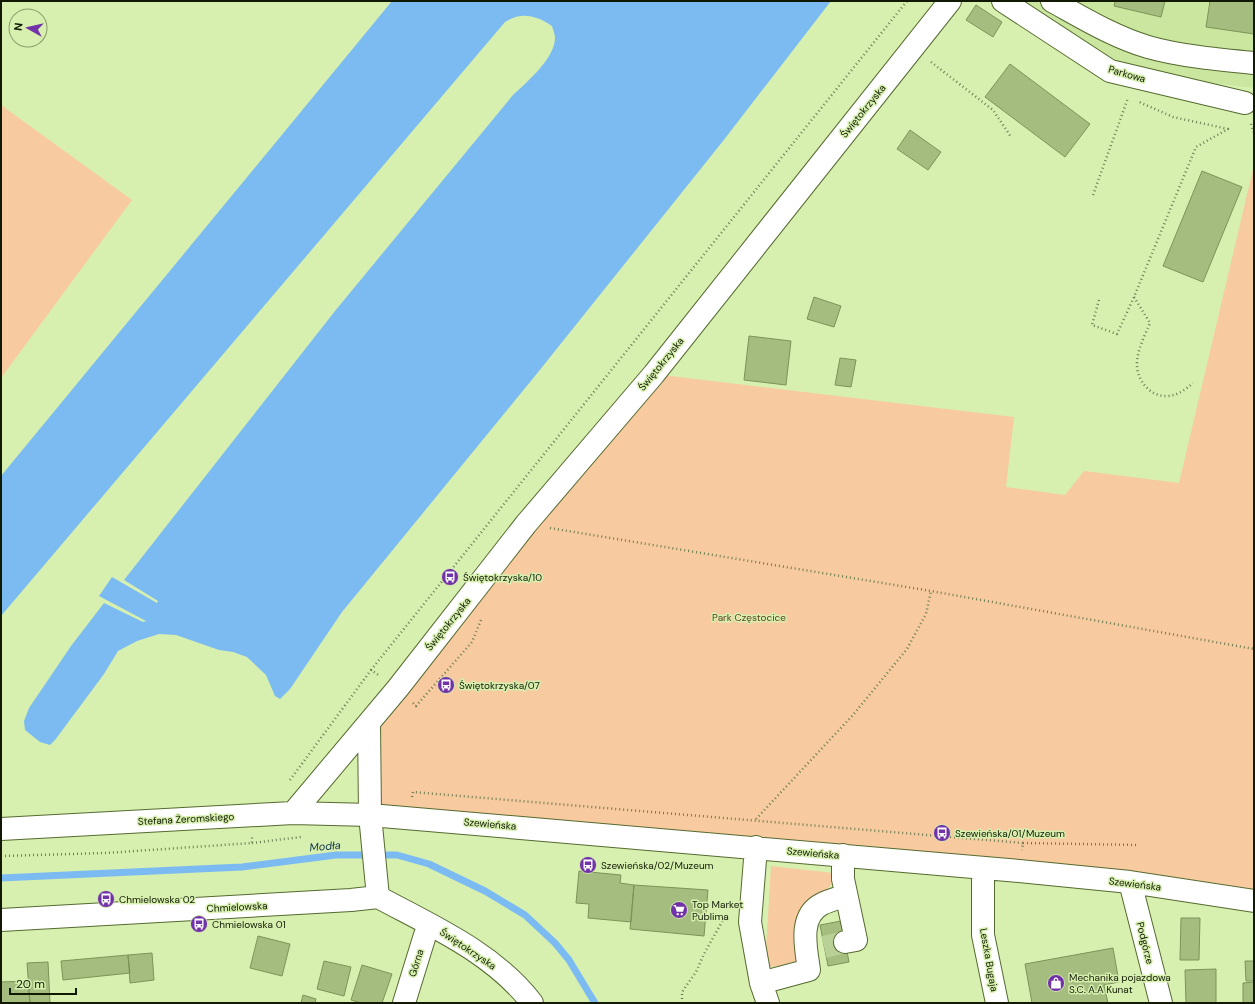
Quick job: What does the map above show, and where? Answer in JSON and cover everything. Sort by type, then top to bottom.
[{"type":"street","name":"Świętokrzyska","points":[[293,813],[369,724],[526,524],[654,374],[950,1]]},
{"type":"street","name":"Parkowa","points":[[1002,1],[1110,71],[1245,103]]},
{"type":"street","points":[[1052,1],[1105,30],[1150,48],[1254,63]]},
{"type":"street","points":[[369,724],[370,815],[378,897]]},
{"type":"street","name":"Stefana Żeromskiego","points":[[1,829],[293,813],[370,815]]},
{"type":"street","name":"Szewieńska","points":[[370,815],[756,847],[1019,871],[1130,882],[1254,901]]},
{"type":"street","points":[[756,847],[750,922],[761,983],[768,1003]]},
{"type":"street","points":[[843,855],[843,879],[856,940],[845,942]]},
{"type":"street","name":"Leszka Bugaja","points":[[983,868],[983,936],[997,1003]]},
{"type":"street","name":"Podgórze","points":[[1130,882],[1161,1003]]},
{"type":"street","points":[[761,983],[809,970],[815,949],[805,937],[807,923],[812,911],[822,904],[846,895]]},
{"type":"street","name":"Świętokrzyska","points":[[378,897],[431,925],[489,961],[532,1003]]},
{"type":"street","name":"Chmielowska","points":[[1,920],[351,900],[378,897]]},
{"type":"street","name":"Górna","points":[[404,1003],[425,936],[431,925]]},
{"type":"path","points":[[285,785],[371,670],[907,1]]},
{"type":"path","points":[[913,48],[993,110],[1011,138]]},
{"type":"path","points":[[1093,195],[1129,96],[1144,106],[1173,117],[1228,129],[1196,147],[1134,297],[1117,334],[1092,325],[1099,300]]},
{"type":"path","points":[[1134,297],[1150,323],[1141,346],[1137,362],[1141,382],[1151,391],[1165,396],[1183,392],[1193,383]]},
{"type":"path","points":[[526,524],[931,591],[1254,649]]},
{"type":"path","points":[[756,820],[853,715],[907,649],[926,614],[931,591]]},
{"type":"path","points":[[371,670],[398,688],[416,706],[472,642],[483,614]]},
{"type":"path","points":[[408,817],[412,792],[1023,843],[1138,845]]},
{"type":"path","points":[[1,856],[106,853],[252,843],[250,816]]},
{"type":"path","points":[[1019,871],[1023,843]]},
{"type":"path","points":[[682,1003],[682,992],[696,972],[723,920]]},
{"type":"shaded area","points":[[1022,1],[1254,1],[1254,88],[1157,77],[1123,66]]},
{"type":"green space","points":[[1,105],[132,200],[1,378]]},
{"type":"green space","name":"Park Częstocice","points":[[1254,165],[1254,901],[370,815],[369,725],[654,374],[1014,417],[1006,487],[1065,495],[1084,471],[1179,483]]},
{"type":"green space","points":[[771,866],[833,873],[832,882],[829,888],[809,900],[804,905],[800,913],[797,932],[797,964],[770,967],[766,948]]},
{"type":"water","points":[[392,1],[831,1],[723,141],[535,376],[342,612],[290,689],[280,699],[275,696],[266,675],[247,657],[233,652],[219,650],[176,635],[159,634],[137,641],[118,651],[104,674],[55,740],[50,745],[40,742],[25,730],[24,721],[29,708],[71,646],[104,603],[143,622],[146,621],[99,596],[112,577],[157,603],[158,601],[124,580],[335,311],[513,95],[539,69],[554,46],[555,36],[552,26],[535,17],[517,17],[505,22],[1,616],[1,476]]},
{"type":"building","points":[[1115,1],[1165,1],[1161,17],[1114,6]]},
{"type":"building","points":[[1210,1],[1254,1],[1254,34],[1206,27]]},
{"type":"building","points":[[976,5],[1002,22],[993,37],[966,20]]},
{"type":"building","points":[[1010,64],[1090,124],[1065,157],[985,97]]},
{"type":"building","points":[[910,130],[941,152],[928,170],[897,149]]},
{"type":"building","points":[[1202,171],[1242,187],[1203,282],[1163,266]]},
{"type":"building","points":[[814,297],[841,306],[834,327],[807,319]]},
{"type":"building","points":[[749,336],[791,341],[786,385],[744,380]]},
{"type":"building","points":[[840,358],[856,360],[851,387],[835,385]]},
{"type":"building","points":[[579,871],[621,875],[620,883],[634,885],[631,922],[588,918],[589,904],[576,903]]},
{"type":"building","points":[[634,885],[708,890],[704,936],[630,929]]},
{"type":"building","points":[[1181,918],[1200,918],[1199,960],[1180,960]]},
{"type":"building","points":[[841,921],[849,962],[828,966],[820,925]]},
{"type":"building","points":[[258,936],[290,944],[282,976],[250,968]]},
{"type":"building","points":[[1113,948],[1119,982],[1104,985],[1108,1003],[1032,1003],[1025,964]]},
{"type":"building","points":[[152,953],[154,980],[130,983],[128,955]]},
{"type":"building","points":[[128,955],[130,973],[63,980],[61,961]]},
{"type":"building","points":[[324,961],[351,967],[344,996],[317,989]]},
{"type":"building","points":[[1245,961],[1254,961],[1254,981],[1246,981]]},
{"type":"building","points":[[48,962],[50,1003],[30,1003],[27,963]]},
{"type":"building","points":[[362,965],[392,974],[382,1003],[361,1003],[351,1000]]},
{"type":"building","points":[[1216,969],[1216,1003],[1186,1003],[1185,970]]},
{"type":"building","points":[[28,981],[30,1003],[1,1003],[1,982]]},
{"type":"building","points":[[1254,982],[1254,1003],[1243,1003],[1243,983]]},
{"type":"building","points":[[303,995],[316,999],[315,1003],[301,1003]]},
{"type":"waterway","name":"Modła","points":[[1,878],[242,867],[336,855],[397,855],[429,864],[485,891],[525,915],[555,943],[569,960],[595,1003]]},
{"type":"tunnel","points":[[824,947],[845,942]]},
{"type":"place","name":"Świętokrzyska/10","points":[[450,577]]},
{"type":"place","name":"Świętokrzyska/07","points":[[446,685]]},
{"type":"place","name":"Szewieńska/01/Muzeum","points":[[942,833]]},
{"type":"place","name":"Szewieńska/02/Muzeum","points":[[588,865]]},
{"type":"place","name":"Chmielowska 02","points":[[106,899]]},
{"type":"place","name":"Top Market Publima","points":[[679,910]]},
{"type":"place","name":"Chmielowska 01","points":[[199,924]]},
{"type":"place","name":"Mechanika pojazdowa S.C. A.A Kunat","points":[[1056,983]]}]
